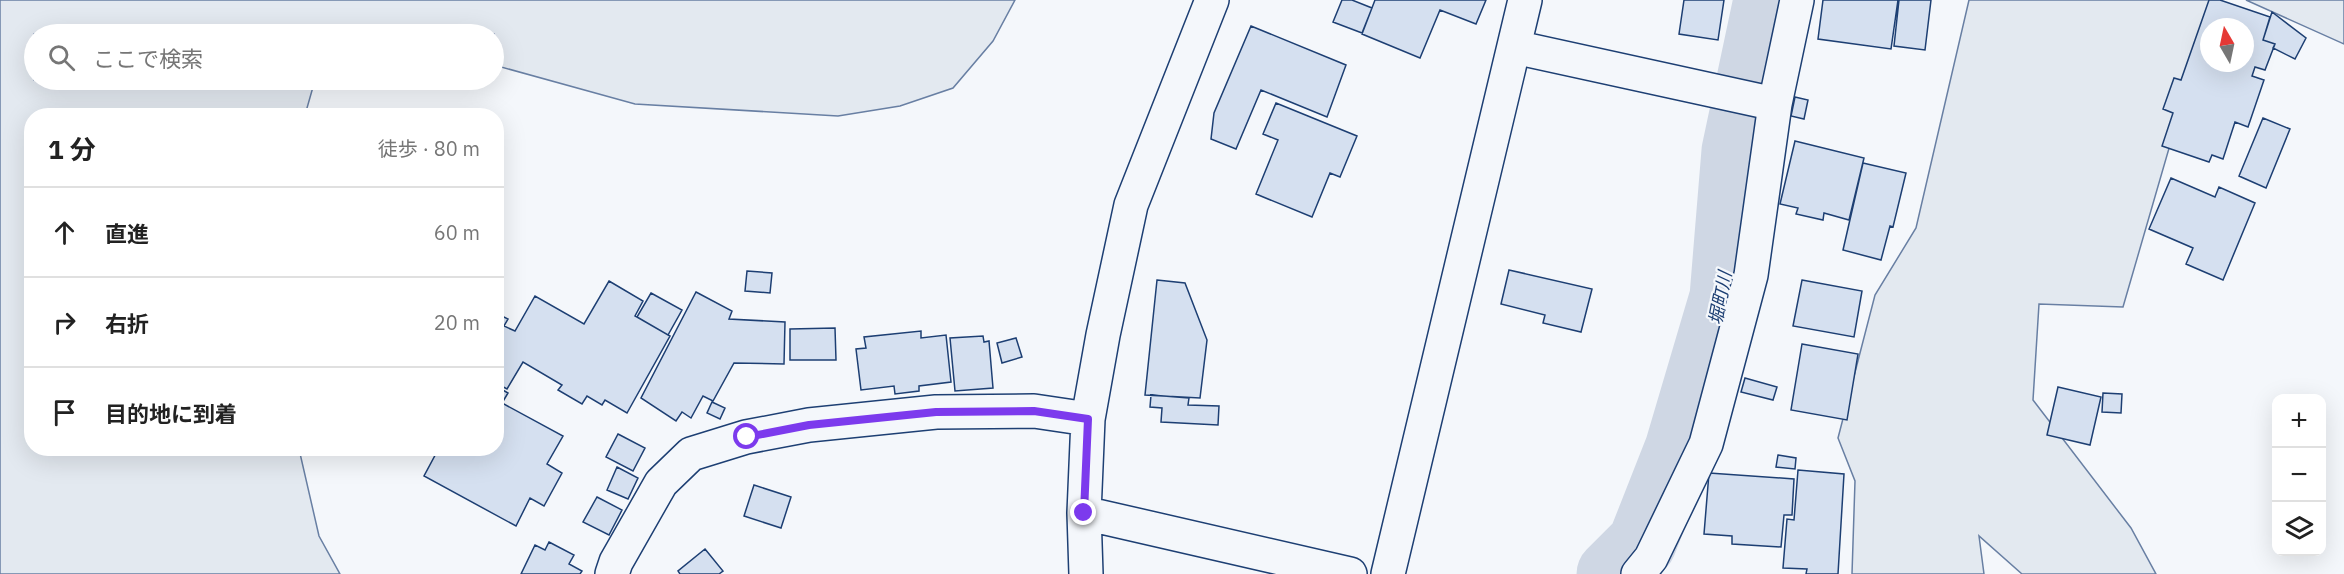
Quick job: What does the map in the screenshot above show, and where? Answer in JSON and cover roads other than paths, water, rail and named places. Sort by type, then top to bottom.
[{"type":"street","points":[[1086,574],[1084,513],[1088,419],[1102,335],[1131,205],[1212,0]]},
{"type":"street","points":[[1388,574],[1525,0]]},
{"type":"street","points":[[1638,574],[1651,558],[1706,444],[1751,275],[1775,104],[1797,0]]},
{"type":"street","points":[[1514,47],[1775,104]]},
{"type":"street","points":[[612,574],[616,562],[661,483],[691,454],[747,437],[809,425],[936,412],[1034,411],[1088,419]]},
{"type":"street","points":[[1084,513],[1350,574]]},
{"type":"waterway","name":"堀町川","points":[[1611,574],[1642,543],[1679,449],[1724,297],[1736,151],[1768,0]]}]
